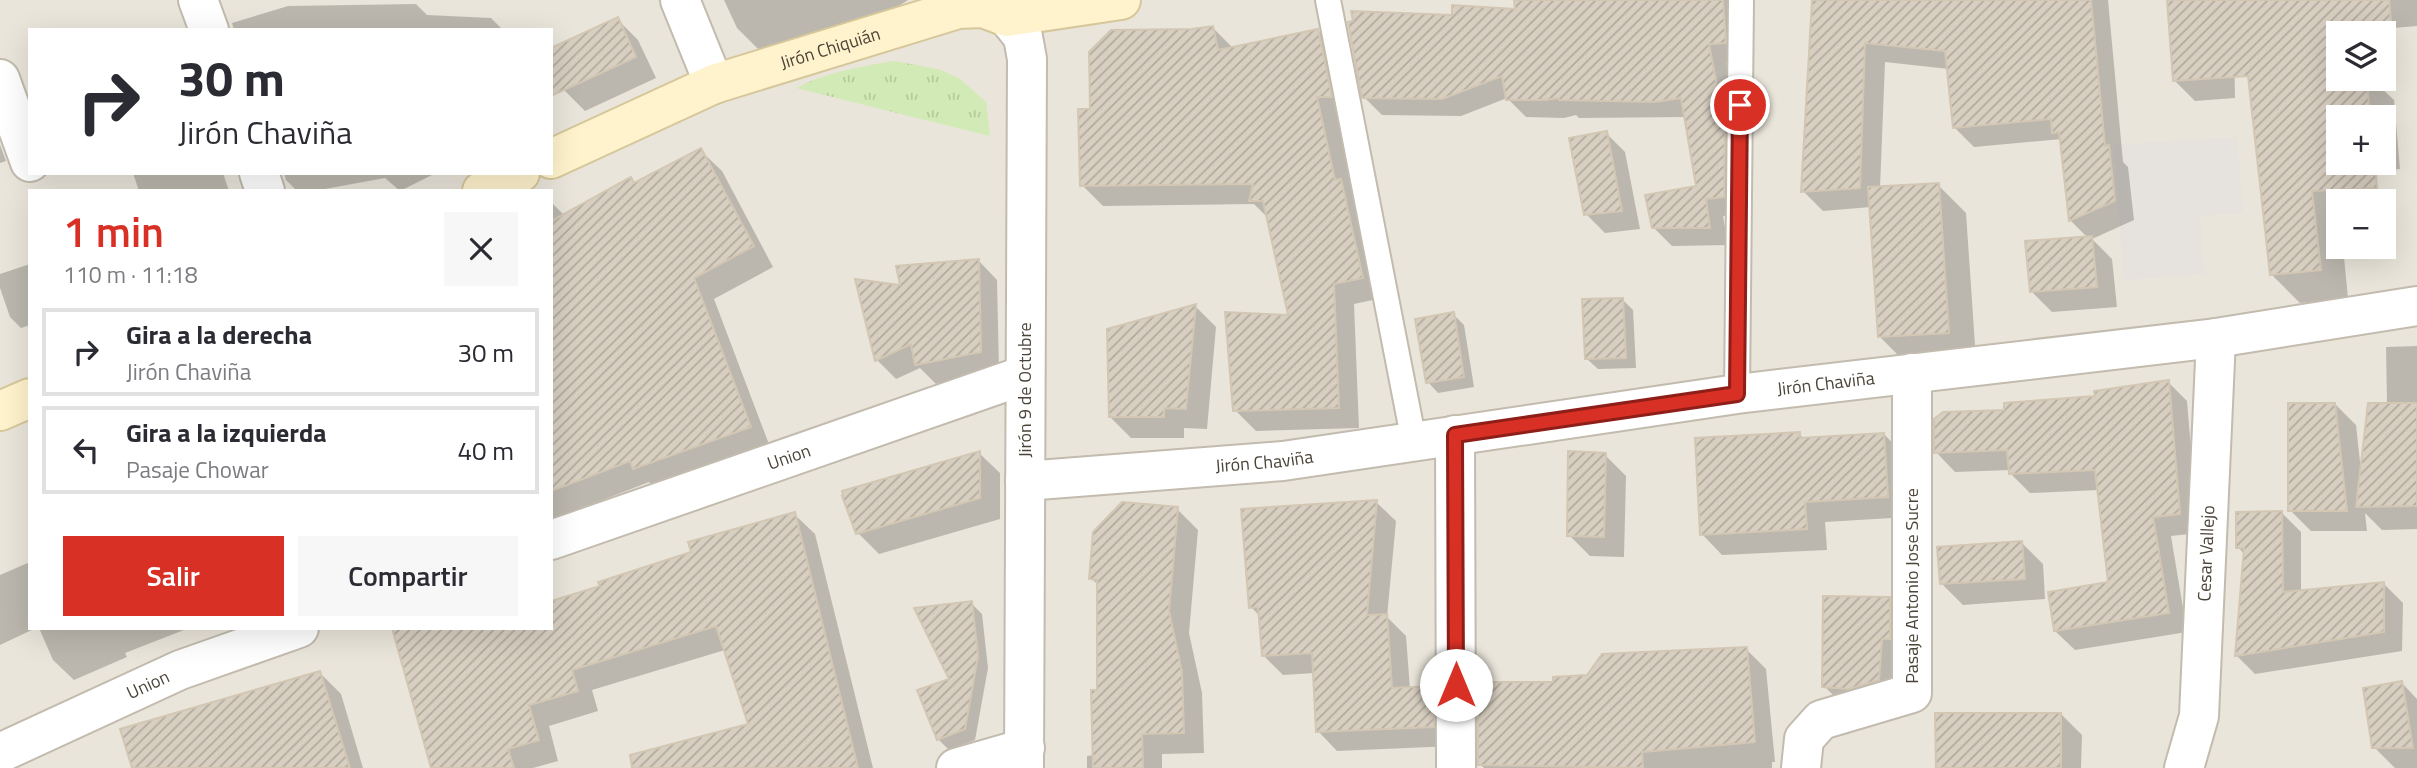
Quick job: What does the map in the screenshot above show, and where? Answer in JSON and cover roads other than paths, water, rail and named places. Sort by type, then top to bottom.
[{"type":"street","points":[[198,0],[208,28]]},
{"type":"street","points":[[680,0],[714,84]]},
{"type":"street","name":"Jirón Chiquián","points":[[553,158],[714,84],[958,9],[983,8],[1007,17],[1064,4],[1121,0]]},
{"type":"street","name":"Jirón 9 de Octubre","points":[[1007,17],[1023,37],[1027,60],[1024,758]]},
{"type":"street","points":[[0,79],[28,156]]},
{"type":"street","points":[[486,189],[516,175]]},
{"type":"street","name":"Jirón Chaviña","points":[[1025,481],[1283,461],[1737,394],[2216,338],[2417,306]]},
{"type":"street","name":"Cesar Vallejo","points":[[2184,768],[2199,716],[2216,338]]},
{"type":"street","name":"Pasaje Antonio Jose Sucre","points":[[1794,767],[1804,739],[1821,720],[1912,693],[1912,373]]},
{"type":"street","name":"Union","points":[[553,539],[1025,375]]},
{"type":"street","points":[[0,411],[28,399]]},
{"type":"street","points":[[1455,435],[1456,768]]},
{"type":"street","name":"Union","points":[[24,753],[180,670],[293,630]]},
{"type":"street","points":[[956,768],[1024,758]]},
{"type":"lane","points":[[1328,0],[1414,442]]},
{"type":"lane","points":[[1737,394],[1741,0]]}]
